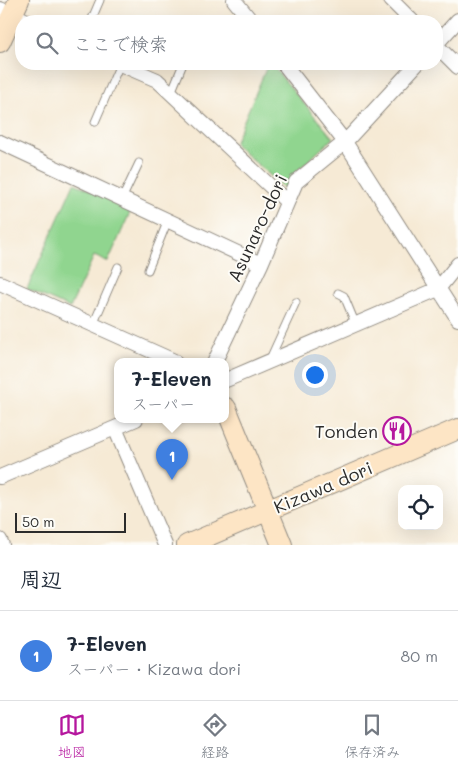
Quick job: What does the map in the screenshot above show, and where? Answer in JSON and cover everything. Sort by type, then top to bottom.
[{"type":"street","points":[[234,0],[246,15]]},
{"type":"street","points":[[391,0],[406,15]]},
{"type":"street","points":[[0,42],[15,11]]},
{"type":"street","points":[[443,37],[458,20]]},
{"type":"street","points":[[443,51],[458,67]]},
{"type":"street","points":[[134,70],[157,80],[287,202]]},
{"type":"street","points":[[289,70],[345,142],[458,319]]},
{"type":"street","name":"Asunaro-dori","points":[[216,358],[296,182],[345,142],[411,70]]},
{"type":"street","points":[[0,142],[260,264]]},
{"type":"street","points":[[229,379],[438,289],[458,264]]},
{"type":"street","points":[[0,283],[167,358]]},
{"type":"street","points":[[229,415],[282,545]]},
{"type":"street","points":[[0,477],[127,423]]},
{"type":"street","points":[[115,428],[165,545]]},
{"type":"street","name":"Kizawa dori","points":[[187,545],[458,429]]},
{"type":"street","points":[[0,540],[2,545]]},
{"type":"lane","points":[[94,15],[100,0]]},
{"type":"lane","points":[[95,122],[117,70]]},
{"type":"lane","points":[[171,94],[181,70]]},
{"type":"lane","points":[[122,199],[139,163]]},
{"type":"lane","points":[[148,270],[168,220]]},
{"type":"lane","points":[[93,325],[118,267]]},
{"type":"lane","points":[[338,293],[344,296],[356,324]]},
{"type":"lane","points":[[268,362],[296,302]]},
{"type":"green space","points":[[265,70],[276,70],[333,138],[295,173],[287,190],[234,144]]},
{"type":"green space","points":[[74,183],[132,208],[108,262],[94,256],[70,308],[27,289]]},
{"type":"place","name":"Tonden","points":[[397,431]]},
{"type":"place","name":"7-Eleven","points":[[172,480]]}]
